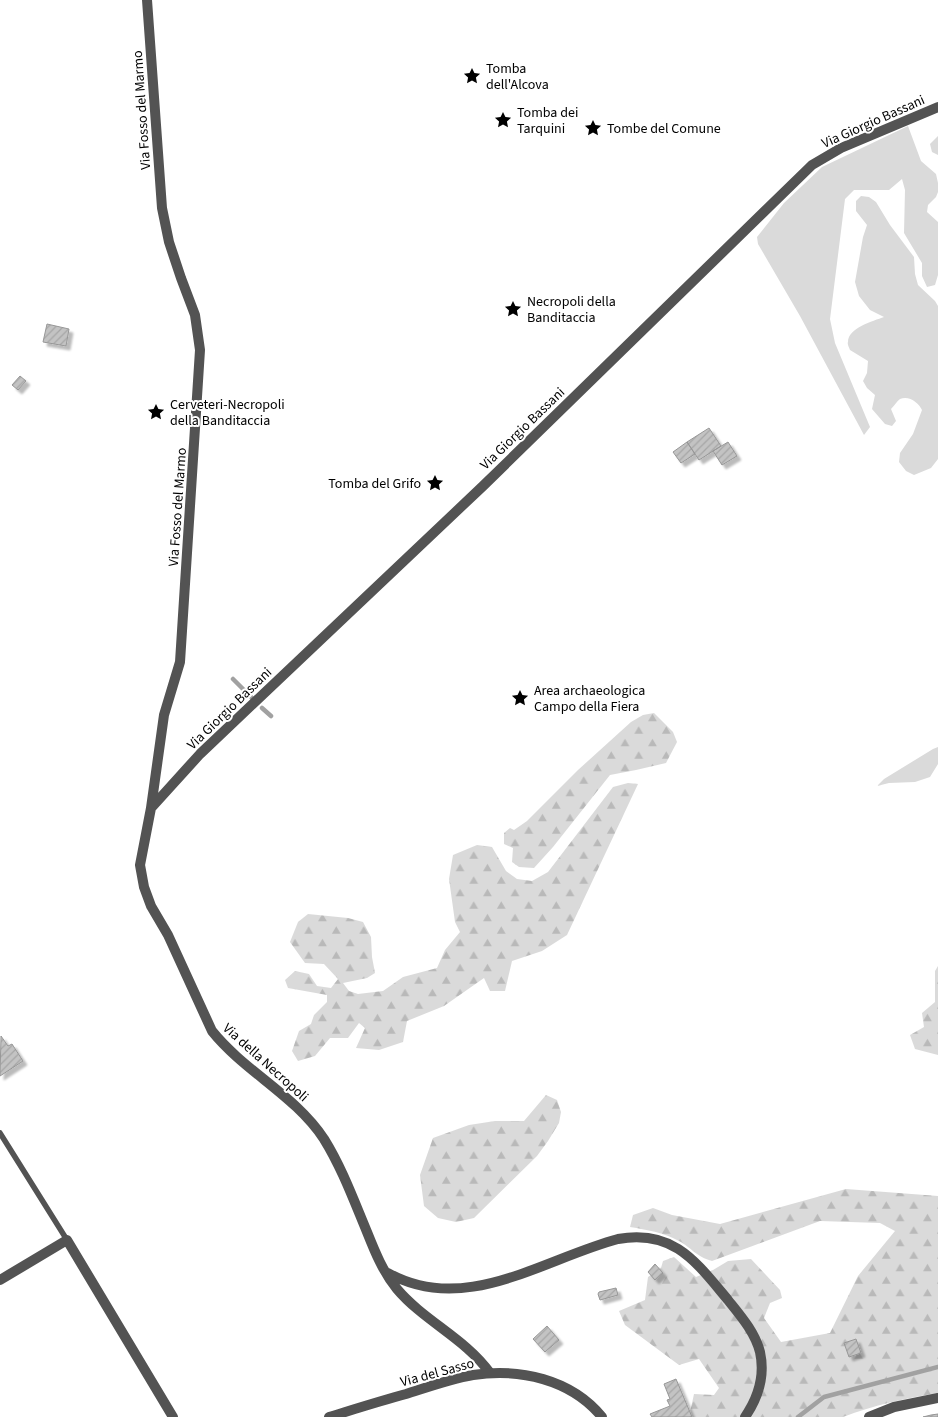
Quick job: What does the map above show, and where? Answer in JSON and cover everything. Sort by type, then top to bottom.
[{"type":"street","name":"Via Fosso del Marmo","points":[[147,0],[162,208],[169,242],[195,315],[200,350],[180,662],[164,715],[151,808]]},
{"type":"street","name":"Via Giorgio Bassani","points":[[151,808],[200,754],[483,486],[812,165],[841,148],[938,107]]},
{"type":"street","name":"Via della Necropoli","points":[[151,808],[140,865],[144,887],[151,906],[168,935],[212,1032],[223,1045],[310,1120],[324,1139],[340,1167],[376,1254],[384,1271],[395,1287],[427,1318],[482,1362],[490,1373]]},
{"type":"street","points":[[384,1271],[396,1278],[420,1286],[446,1289],[465,1288],[498,1282],[618,1240],[633,1237],[665,1243],[683,1252],[698,1265],[742,1317],[756,1341],[761,1357],[762,1376],[757,1395],[746,1417]]},
{"type":"street","points":[[0,1280],[67,1240],[173,1417]]},
{"type":"street","name":"Via del Sasso","points":[[329,1417],[451,1380],[490,1373],[521,1374],[554,1383],[584,1399],[602,1417]]},
{"type":"street","points":[[869,1417],[894,1407],[938,1398]]},
{"type":"lane","points":[[0,1132],[67,1240]]},
{"type":"green space","points":[[908,126],[921,161],[936,174],[938,183],[938,192],[928,205],[927,212],[938,222],[938,275],[935,285],[927,287],[922,276],[922,263],[904,233],[905,190],[902,179],[889,190],[854,190],[845,199],[830,319],[835,343],[870,427],[864,435],[800,316],[758,244],[757,237],[784,203],[822,167]]},
{"type":"green space","points":[[938,136],[938,155],[932,152],[930,144]]},
{"type":"green space","points":[[861,196],[869,197],[876,202],[890,225],[914,257],[918,285],[938,306],[938,459],[931,468],[914,475],[906,471],[899,462],[900,453],[913,434],[922,410],[913,400],[907,398],[900,399],[891,409],[896,421],[892,426],[885,424],[872,409],[875,395],[867,388],[863,381],[867,373],[868,361],[850,350],[848,345],[849,337],[856,329],[884,317],[870,310],[859,296],[855,282],[867,225],[856,211],[856,201]]},
{"type":"green space","points":[[654,713],[673,732],[677,742],[666,763],[610,775],[534,868],[519,867],[512,862],[513,848],[504,844],[504,833],[510,828],[514,830],[527,821],[578,770],[631,722],[643,715]]},
{"type":"green space","points":[[938,747],[938,764],[930,777],[915,782],[889,783],[877,786],[884,779]]},
{"type":"green space","points":[[628,783],[638,784],[567,935],[542,951],[512,961],[505,991],[490,991],[484,978],[444,1006],[407,1021],[403,1042],[379,1050],[356,1048],[365,1028],[359,1023],[348,1038],[330,1038],[315,1056],[298,1061],[292,1051],[299,1031],[311,1024],[314,1015],[327,1002],[327,995],[288,988],[285,980],[295,971],[309,974],[317,986],[331,988],[338,979],[324,964],[305,963],[290,942],[298,922],[308,914],[348,918],[363,922],[371,937],[375,973],[367,978],[343,983],[349,991],[358,994],[383,991],[403,977],[437,968],[445,950],[460,932],[455,922],[449,879],[453,855],[477,845],[492,847],[506,871],[517,879],[532,881],[548,872],[613,787]]},
{"type":"green space","points":[[938,966],[938,1055],[915,1049],[910,1035],[924,1027],[922,1013],[935,1002],[935,971]]},
{"type":"green space","points":[[546,1095],[557,1100],[561,1112],[559,1123],[537,1156],[474,1218],[456,1222],[438,1218],[424,1206],[420,1175],[433,1138],[469,1125],[495,1121],[524,1121]]},
{"type":"green space","points":[[846,1189],[938,1196],[938,1393],[890,1402],[843,1417],[689,1417],[694,1394],[714,1395],[719,1388],[699,1359],[679,1365],[625,1325],[619,1311],[645,1300],[648,1277],[661,1268],[663,1261],[674,1257],[696,1277],[728,1261],[751,1259],[780,1290],[782,1298],[770,1303],[764,1318],[781,1342],[830,1333],[858,1276],[895,1231],[880,1223],[820,1221],[712,1261],[701,1257],[667,1235],[630,1227],[633,1215],[653,1208],[672,1215],[720,1224]]},
{"type":"building","points":[[47,324],[69,329],[66,346],[43,342]]},
{"type":"building","points":[[20,376],[26,381],[18,390],[12,385]]},
{"type":"building","points":[[709,428],[721,446],[699,460],[687,442]]},
{"type":"building","points":[[687,442],[695,454],[681,463],[673,452]]},
{"type":"building","points":[[728,442],[737,456],[722,465],[713,451]]},
{"type":"building","points":[[1,1036],[8,1046],[12,1044],[23,1061],[0,1076]]},
{"type":"building","points":[[655,1264],[663,1273],[655,1280],[648,1272]]},
{"type":"building","points":[[616,1288],[618,1295],[600,1300],[599,1292]]},
{"type":"building","points":[[547,1326],[559,1340],[545,1352],[533,1339]]},
{"type":"building","points":[[856,1339],[861,1353],[849,1357],[844,1343]]},
{"type":"building","points":[[676,1379],[692,1417],[652,1417],[650,1414],[670,1406],[667,1400],[670,1399],[664,1384]]},
{"type":"building","points":[[938,1414],[938,1417],[923,1417],[931,1415]]},
{"type":"waterway","points":[[233,679],[252,698]]},
{"type":"waterway","points":[[262,708],[271,716]]},
{"type":"waterway","points":[[798,1417],[824,1397],[938,1367]]},
{"type":"place","name":"Tomba dell'Alcova","points":[[472,76]]},
{"type":"place","name":"Tomba dei Tarquini","points":[[503,120]]},
{"type":"place","name":"Tombe del Comune","points":[[593,128]]},
{"type":"place","name":"Necropoli della Banditaccia","points":[[513,309]]},
{"type":"place","name":"Cerveteri-Necropoli della Banditaccia","points":[[156,412]]},
{"type":"place","name":"Tomba del Grifo","points":[[435,483]]},
{"type":"place","name":"Area archaeologica Campo della Fiera","points":[[520,698]]}]
